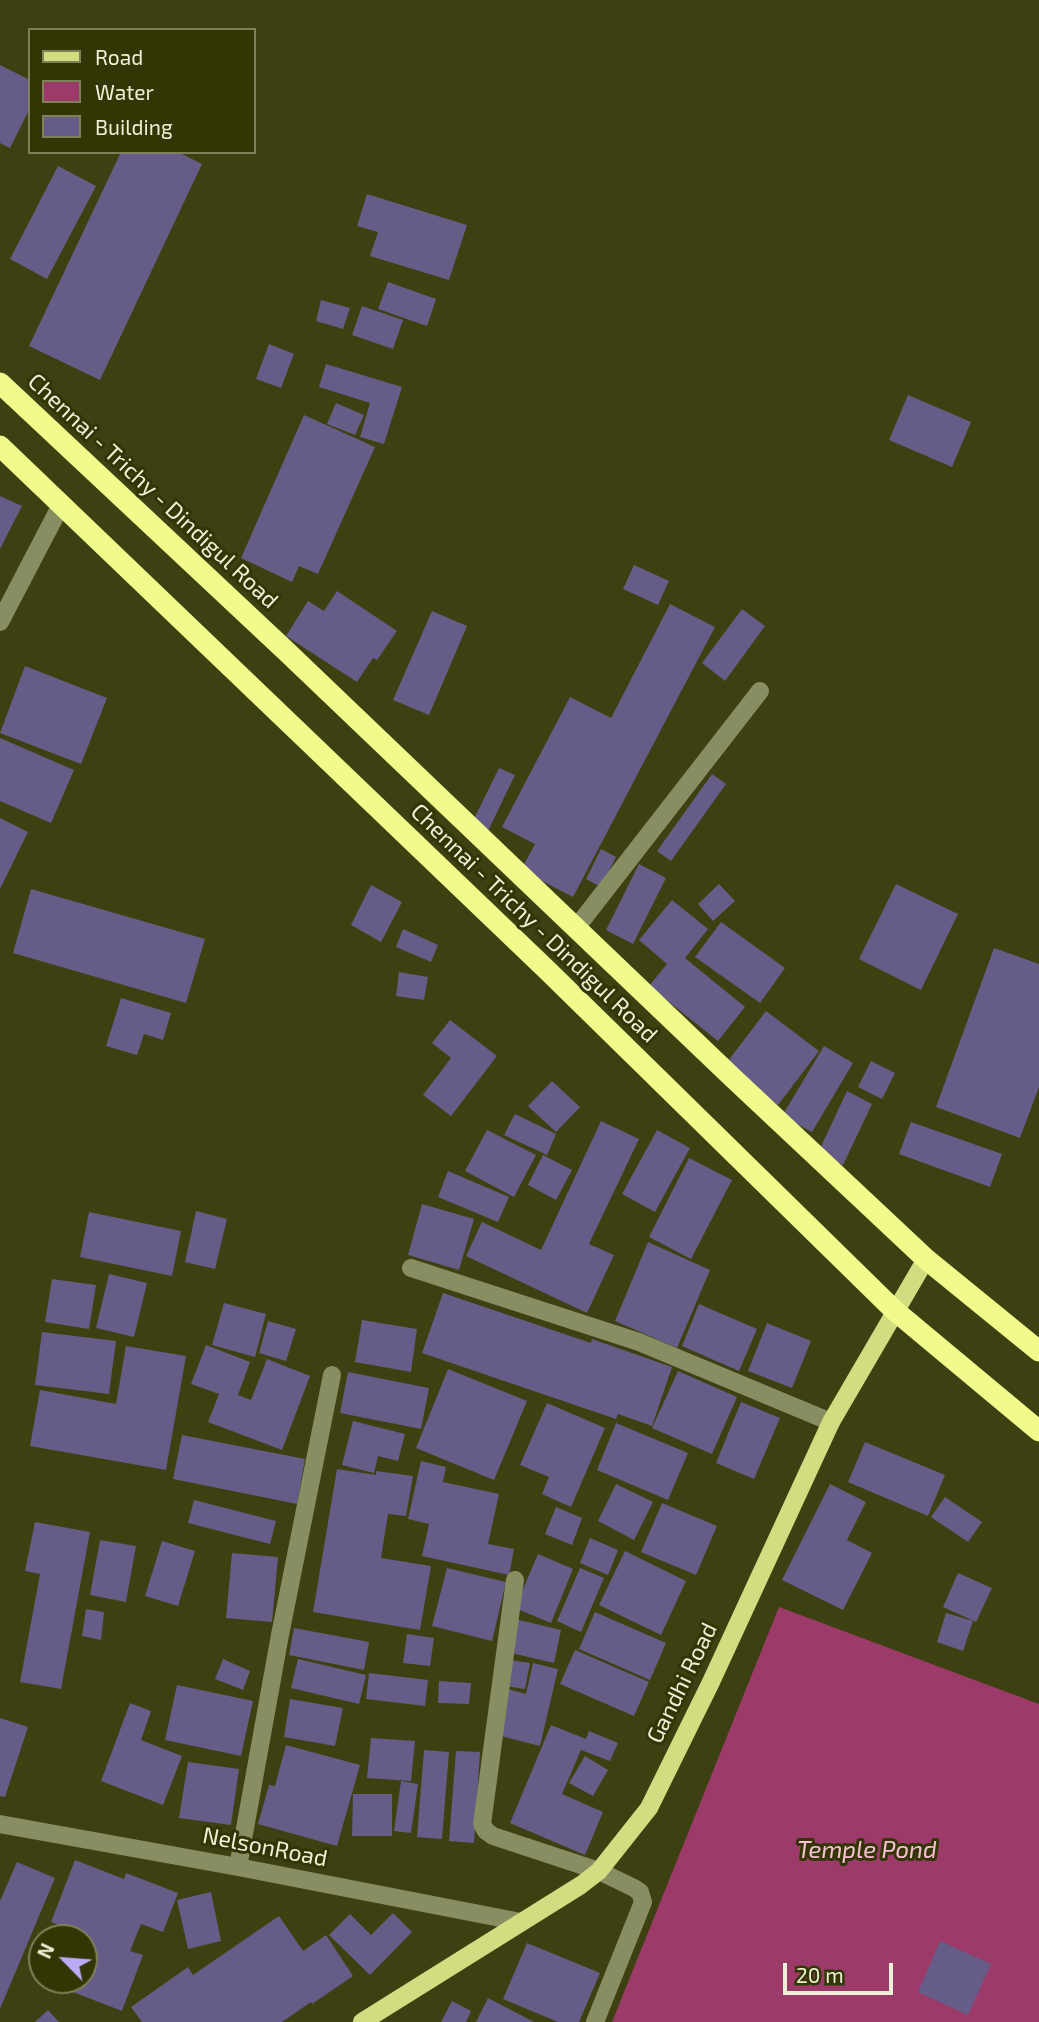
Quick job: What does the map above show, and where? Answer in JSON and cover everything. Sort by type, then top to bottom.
[{"type":"highway","name":"Chennai - Trichy - Dindigul Road","points":[[0,383],[926,1259],[1039,1352]]},
{"type":"highway","name":"Chennai - Trichy - Dindigul Road","points":[[0,446],[548,971],[894,1310],[1039,1431]]},
{"type":"main road","name":"Gandhi Road","points":[[362,2022],[581,1885],[599,1871],[649,1808],[711,1682],[831,1422],[926,1259]]},
{"type":"street","points":[[0,622],[61,505]]},
{"type":"street","points":[[576,928],[760,691]]},
{"type":"street","points":[[411,1268],[639,1342],[831,1422]]},
{"type":"street","points":[[237,1867],[284,1610],[332,1375]]},
{"type":"street","points":[[515,1580],[482,1824],[493,1836],[599,1871],[640,1892],[643,1902],[595,2022]]},
{"type":"street","name":"NelsonRoad","points":[[0,1824],[520,1922]]},
{"type":"water","name":"Temple Pond","points":[[779,1607],[1039,1704],[1039,2022],[612,2022]]},
{"type":"building","points":[[0,65],[28,79],[28,112],[10,148],[0,143]]},
{"type":"building","points":[[120,154],[182,154],[202,164],[100,380],[29,346]]},
{"type":"building","points":[[58,166],[96,186],[47,279],[10,259]]},
{"type":"building","points":[[367,194],[467,225],[449,280],[370,256],[378,232],[357,226]]},
{"type":"building","points":[[388,282],[436,299],[427,326],[378,309]]},
{"type":"building","points":[[321,300],[350,308],[343,329],[316,321]]},
{"type":"building","points":[[362,306],[403,320],[393,349],[352,335]]},
{"type":"building","points":[[269,344],[294,354],[281,388],[256,379]]},
{"type":"building","points":[[326,364],[402,387],[384,444],[360,437],[370,403],[319,387]]},
{"type":"building","points":[[908,395],[971,422],[952,467],[889,440]]},
{"type":"building","points":[[336,403],[364,415],[355,435],[327,424]]},
{"type":"building","points":[[304,415],[375,447],[318,574],[299,566],[292,582],[241,558]]},
{"type":"building","points":[[0,496],[22,506],[0,549]]},
{"type":"building","points":[[634,565],[669,581],[658,605],[623,589]]},
{"type":"building","points":[[337,591],[397,631],[377,660],[373,658],[357,682],[286,636],[308,601],[324,611]]},
{"type":"building","points":[[670,604],[715,627],[573,897],[521,870],[535,844],[502,827],[570,697],[611,718]]},
{"type":"building","points":[[742,609],[765,626],[725,681],[702,663]]},
{"type":"building","points":[[432,611],[467,626],[429,715],[393,700]]},
{"type":"building","points":[[25,666],[107,698],[81,764],[0,733]]},
{"type":"building","points":[[0,738],[74,770],[51,823],[0,801]]},
{"type":"building","points":[[499,768],[515,775],[487,833],[471,825]]},
{"type":"building","points":[[712,774],[726,784],[671,861],[657,851]]},
{"type":"building","points":[[0,818],[28,832],[0,889]]},
{"type":"building","points":[[601,849],[616,857],[601,887],[586,879]]},
{"type":"building","points":[[639,864],[666,878],[633,944],[606,930]]},
{"type":"building","points":[[719,884],[735,901],[713,921],[698,904]]},
{"type":"building","points":[[896,884],[958,914],[921,990],[859,959]]},
{"type":"building","points":[[371,885],[402,902],[381,942],[351,925]]},
{"type":"building","points":[[31,889],[205,939],[186,1003],[13,953]]},
{"type":"building","points":[[672,900],[708,929],[685,958],[745,1007],[718,1041],[649,986],[667,964],[639,940]]},
{"type":"building","points":[[721,922],[785,968],[760,1003],[695,957]]},
{"type":"building","points":[[403,929],[438,945],[431,962],[396,947]]},
{"type":"building","points":[[994,948],[1039,964],[1039,1087],[1020,1138],[936,1107]]},
{"type":"building","points":[[399,972],[428,977],[424,1000],[396,996]]},
{"type":"building","points":[[121,998],[171,1013],[163,1040],[144,1034],[137,1055],[106,1046]]},
{"type":"building","points":[[766,1011],[819,1051],[778,1105],[725,1065]]},
{"type":"building","points":[[450,1020],[497,1056],[451,1116],[423,1095],[451,1058],[432,1043]]},
{"type":"building","points":[[824,1046],[853,1063],[812,1132],[782,1116]]},
{"type":"building","points":[[871,1061],[895,1073],[882,1099],[858,1087]]},
{"type":"building","points":[[552,1081],[580,1107],[556,1132],[528,1106]]},
{"type":"building","points":[[847,1091],[872,1104],[843,1165],[818,1153]]},
{"type":"building","points":[[515,1114],[556,1134],[547,1155],[504,1135]]},
{"type":"building","points":[[601,1121],[639,1139],[589,1244],[614,1255],[587,1313],[466,1256],[482,1222],[541,1250]]},
{"type":"building","points":[[911,1122],[1002,1154],[990,1187],[899,1154]]},
{"type":"building","points":[[487,1130],[536,1155],[514,1197],[465,1171]]},
{"type":"building","points":[[657,1130],[690,1148],[655,1212],[622,1194]]},
{"type":"building","points":[[543,1155],[572,1170],[556,1200],[528,1185]]},
{"type":"building","points":[[689,1158],[732,1180],[691,1259],[649,1237]]},
{"type":"building","points":[[448,1171],[509,1197],[498,1222],[438,1197]]},
{"type":"building","points":[[422,1204],[474,1219],[459,1270],[408,1255]]},
{"type":"building","points":[[196,1211],[227,1219],[215,1269],[185,1262]]},
{"type":"building","points":[[89,1212],[181,1231],[172,1276],[80,1257]]},
{"type":"building","points":[[648,1242],[710,1270],[677,1348],[615,1321]]},
{"type":"building","points":[[109,1274],[147,1283],[134,1337],[96,1328]]},
{"type":"building","points":[[52,1279],[96,1285],[89,1329],[45,1322]]},
{"type":"building","points":[[443,1293],[672,1367],[652,1426],[618,1414],[616,1419],[422,1353]]},
{"type":"building","points":[[224,1303],[266,1314],[255,1357],[212,1345]]},
{"type":"building","points":[[699,1304],[757,1329],[739,1371],[682,1346]]},
{"type":"building","points":[[362,1320],[417,1329],[411,1372],[355,1362]]},
{"type":"building","points":[[268,1321],[296,1329],[286,1361],[259,1353]]},
{"type":"building","points":[[767,1323],[811,1341],[792,1388],[748,1371]]},
{"type":"building","points":[[42,1332],[116,1341],[109,1394],[35,1385]]},
{"type":"building","points":[[206,1345],[250,1362],[238,1395],[251,1400],[267,1359],[310,1376],[282,1450],[208,1422],[219,1394],[191,1384]]},
{"type":"building","points":[[126,1346],[186,1356],[166,1470],[30,1446],[40,1390],[116,1404]]},
{"type":"building","points":[[448,1369],[527,1401],[494,1480],[416,1448]]},
{"type":"building","points":[[678,1371],[737,1397],[712,1454],[652,1428]]},
{"type":"building","points":[[348,1372],[429,1388],[421,1429],[340,1413]]},
{"type":"building","points":[[741,1402],[780,1418],[754,1479],[716,1463]]},
{"type":"building","points":[[547,1403],[605,1428],[571,1507],[542,1494],[549,1477],[520,1465]]},
{"type":"building","points":[[353,1421],[405,1434],[398,1461],[378,1456],[374,1473],[342,1465]]},
{"type":"building","points":[[616,1423],[688,1453],[668,1500],[597,1470]]},
{"type":"building","points":[[182,1435],[305,1459],[297,1504],[173,1479]]},
{"type":"building","points":[[865,1442],[945,1475],[928,1516],[848,1482]]},
{"type":"building","points":[[421,1461],[446,1467],[443,1482],[499,1494],[488,1544],[514,1549],[509,1575],[422,1556],[429,1524],[408,1519]]},
{"type":"building","points":[[337,1469],[376,1475],[376,1471],[413,1476],[406,1516],[388,1514],[381,1558],[431,1566],[420,1630],[313,1612]]},
{"type":"building","points":[[616,1484],[653,1502],[634,1540],[598,1521]]},
{"type":"building","points":[[830,1484],[866,1502],[847,1540],[872,1553],[843,1610],[782,1580]]},
{"type":"building","points":[[945,1497],[982,1522],[968,1542],[931,1517]]},
{"type":"building","points":[[194,1500],[276,1521],[270,1544],[188,1523]]},
{"type":"building","points":[[662,1503],[717,1526],[696,1575],[641,1552]]},
{"type":"building","points":[[556,1507],[582,1518],[572,1545],[545,1534]]},
{"type":"building","points":[[35,1522],[90,1532],[61,1689],[20,1682],[40,1574],[25,1571]]},
{"type":"building","points":[[590,1538],[618,1550],[608,1575],[580,1563]]},
{"type":"building","points":[[100,1540],[136,1546],[126,1602],[90,1595]]},
{"type":"building","points":[[162,1541],[195,1551],[178,1606],[145,1596]]},
{"type":"building","points":[[625,1551],[686,1581],[661,1635],[599,1605]]},
{"type":"building","points":[[232,1553],[278,1557],[272,1622],[226,1618]]},
{"type":"building","points":[[538,1554],[573,1569],[551,1623],[515,1608]]},
{"type":"building","points":[[447,1568],[506,1582],[492,1641],[432,1626]]},
{"type":"building","points":[[580,1568],[604,1578],[581,1632],[557,1621]]},
{"type":"building","points":[[958,1573],[992,1588],[976,1622],[943,1607]]},
{"type":"building","points":[[86,1609],[104,1612],[101,1640],[82,1636]]},
{"type":"building","points":[[595,1612],[666,1643],[650,1680],[579,1649]]},
{"type":"building","points":[[946,1613],[973,1621],[963,1651],[937,1642]]},
{"type":"building","points":[[515,1619],[561,1630],[554,1663],[507,1652]]},
{"type":"building","points":[[294,1628],[369,1642],[364,1670],[289,1655]]},
{"type":"building","points":[[407,1634],[434,1638],[430,1666],[403,1663]]},
{"type":"building","points":[[575,1650],[649,1682],[634,1716],[560,1684]]},
{"type":"building","points":[[223,1659],[250,1671],[243,1690],[215,1679]]},
{"type":"building","points":[[298,1659],[366,1675],[359,1704],[291,1688]]},
{"type":"building","points":[[510,1660],[530,1663],[525,1689],[505,1686]]},
{"type":"building","points":[[533,1663],[558,1669],[540,1746],[497,1735],[508,1689],[526,1694]]},
{"type":"building","points":[[369,1673],[428,1680],[425,1706],[366,1699]]},
{"type":"building","points":[[439,1681],[471,1683],[469,1704],[438,1703]]},
{"type":"building","points":[[177,1685],[253,1701],[241,1756],[165,1740]]},
{"type":"building","points":[[290,1699],[343,1708],[335,1746],[284,1737]]},
{"type":"building","points":[[130,1703],[151,1711],[141,1740],[182,1756],[163,1805],[101,1781]]},
{"type":"building","points":[[0,1718],[28,1727],[5,1797],[0,1796]]},
{"type":"building","points":[[551,1725],[586,1739],[589,1731],[618,1743],[610,1761],[581,1750],[562,1794],[603,1812],[585,1855],[510,1823]]},
{"type":"building","points":[[371,1738],[415,1741],[411,1781],[367,1778]]},
{"type":"building","points":[[286,1745],[360,1765],[337,1846],[258,1824],[269,1785],[275,1786]]},
{"type":"building","points":[[424,1750],[449,1752],[442,1839],[417,1837]]},
{"type":"building","points":[[456,1751],[480,1752],[474,1843],[449,1841]]},
{"type":"building","points":[[585,1756],[608,1770],[593,1796],[569,1783]]},
{"type":"building","points":[[188,1762],[239,1769],[231,1825],[179,1818]]},
{"type":"building","points":[[401,1781],[418,1784],[411,1833],[394,1831]]},
{"type":"building","points":[[353,1794],[392,1794],[392,1836],[352,1836]]},
{"type":"building","points":[[75,1860],[124,1879],[126,1873],[178,1893],[163,1932],[141,1924],[130,1951],[143,1955],[122,2011],[78,1994],[98,1994],[98,1924],[51,1922]]},
{"type":"building","points":[[17,1862],[55,1878],[36,1924],[28,1924],[28,1942],[0,2009],[0,1901]]},
{"type":"building","points":[[211,1892],[221,1941],[188,1949],[177,1900]]},
{"type":"building","points":[[393,1913],[412,1932],[370,1975],[329,1935],[350,1914],[371,1935]]},
{"type":"building","points":[[279,1916],[303,1951],[326,1935],[353,1976],[282,2022],[142,2022],[131,2007],[188,1967],[193,1975]]},
{"type":"building","points":[[940,1941],[991,1964],[968,2015],[918,1992]]},
{"type":"building","points":[[527,1943],[600,1973],[579,2022],[558,2022],[503,1999]]},
{"type":"building","points":[[488,1998],[534,2022],[476,2022]]},
{"type":"building","points":[[452,2001],[471,2011],[466,2022],[441,2022]]},
{"type":"building","points":[[48,2010],[59,2022],[35,2022]]}]
